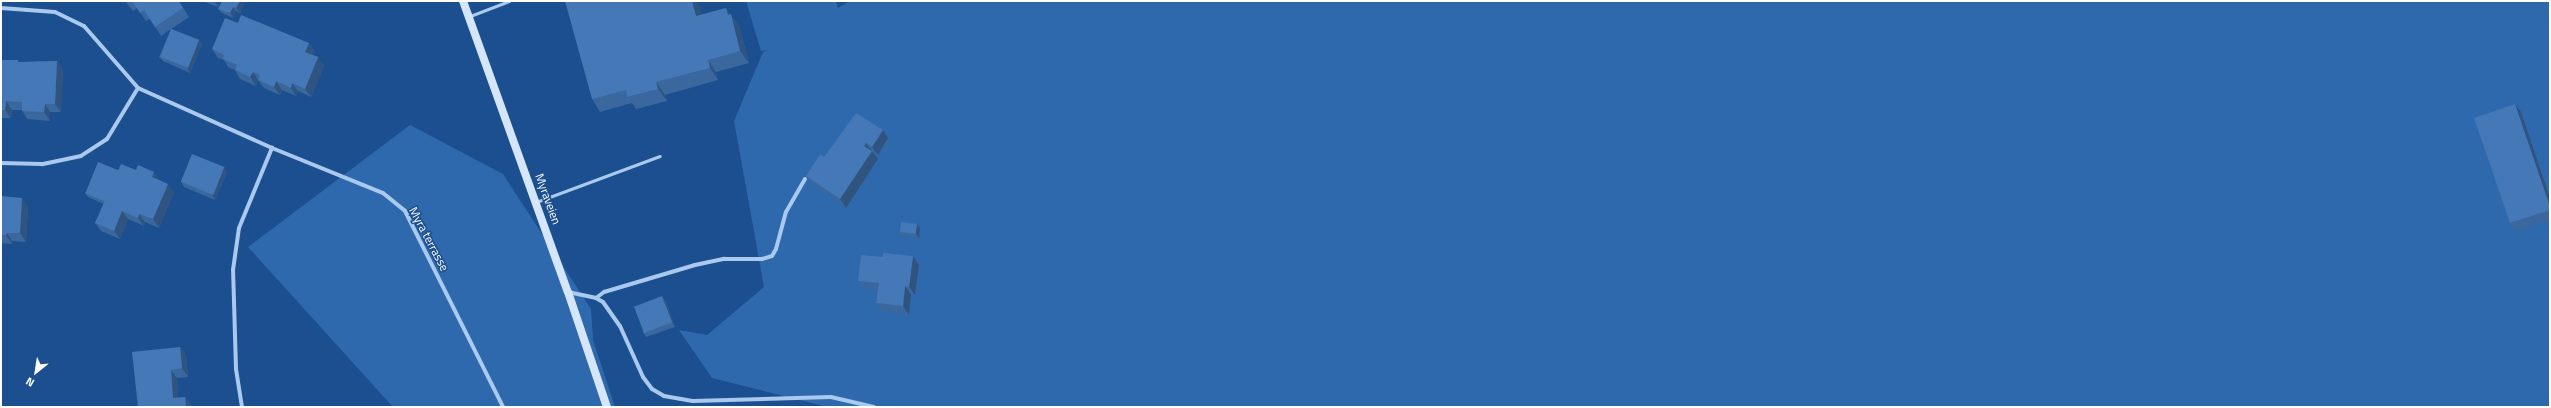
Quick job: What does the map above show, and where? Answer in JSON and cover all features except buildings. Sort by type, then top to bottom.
[{"type":"main road","name":"Myraveien","points":[[463,1],[568,292],[607,407]]},
{"type":"street","name":"Myra terrasse","points":[[1,8],[55,12],[84,26],[138,88],[272,148],[382,192],[405,211],[503,407]]},
{"type":"street","points":[[1,163],[42,164],[82,156],[107,139],[138,88]]},
{"type":"street","points":[[242,407],[236,370],[233,270],[239,228],[272,148]]},
{"type":"street","points":[[596,298],[604,292],[695,265],[724,260],[762,259],[772,256],[776,249],[786,212],[805,179]]},
{"type":"street","points":[[568,292],[596,298],[603,302],[620,326],[643,378],[652,389],[664,396],[693,401],[831,397],[874,407]]},
{"type":"lane","points":[[469,17],[509,1]]},
{"type":"lane","points":[[536,202],[660,156]]},
{"type":"shaded area","points":[[746,1],[836,1],[838,8],[850,1],[2550,1],[2550,407],[827,407],[712,378],[679,330],[707,335],[764,287],[734,121],[763,52],[767,50],[761,51]]},
{"type":"shaded area","points":[[410,125],[503,174],[591,309],[593,340],[615,407],[393,407],[248,247]]}]
